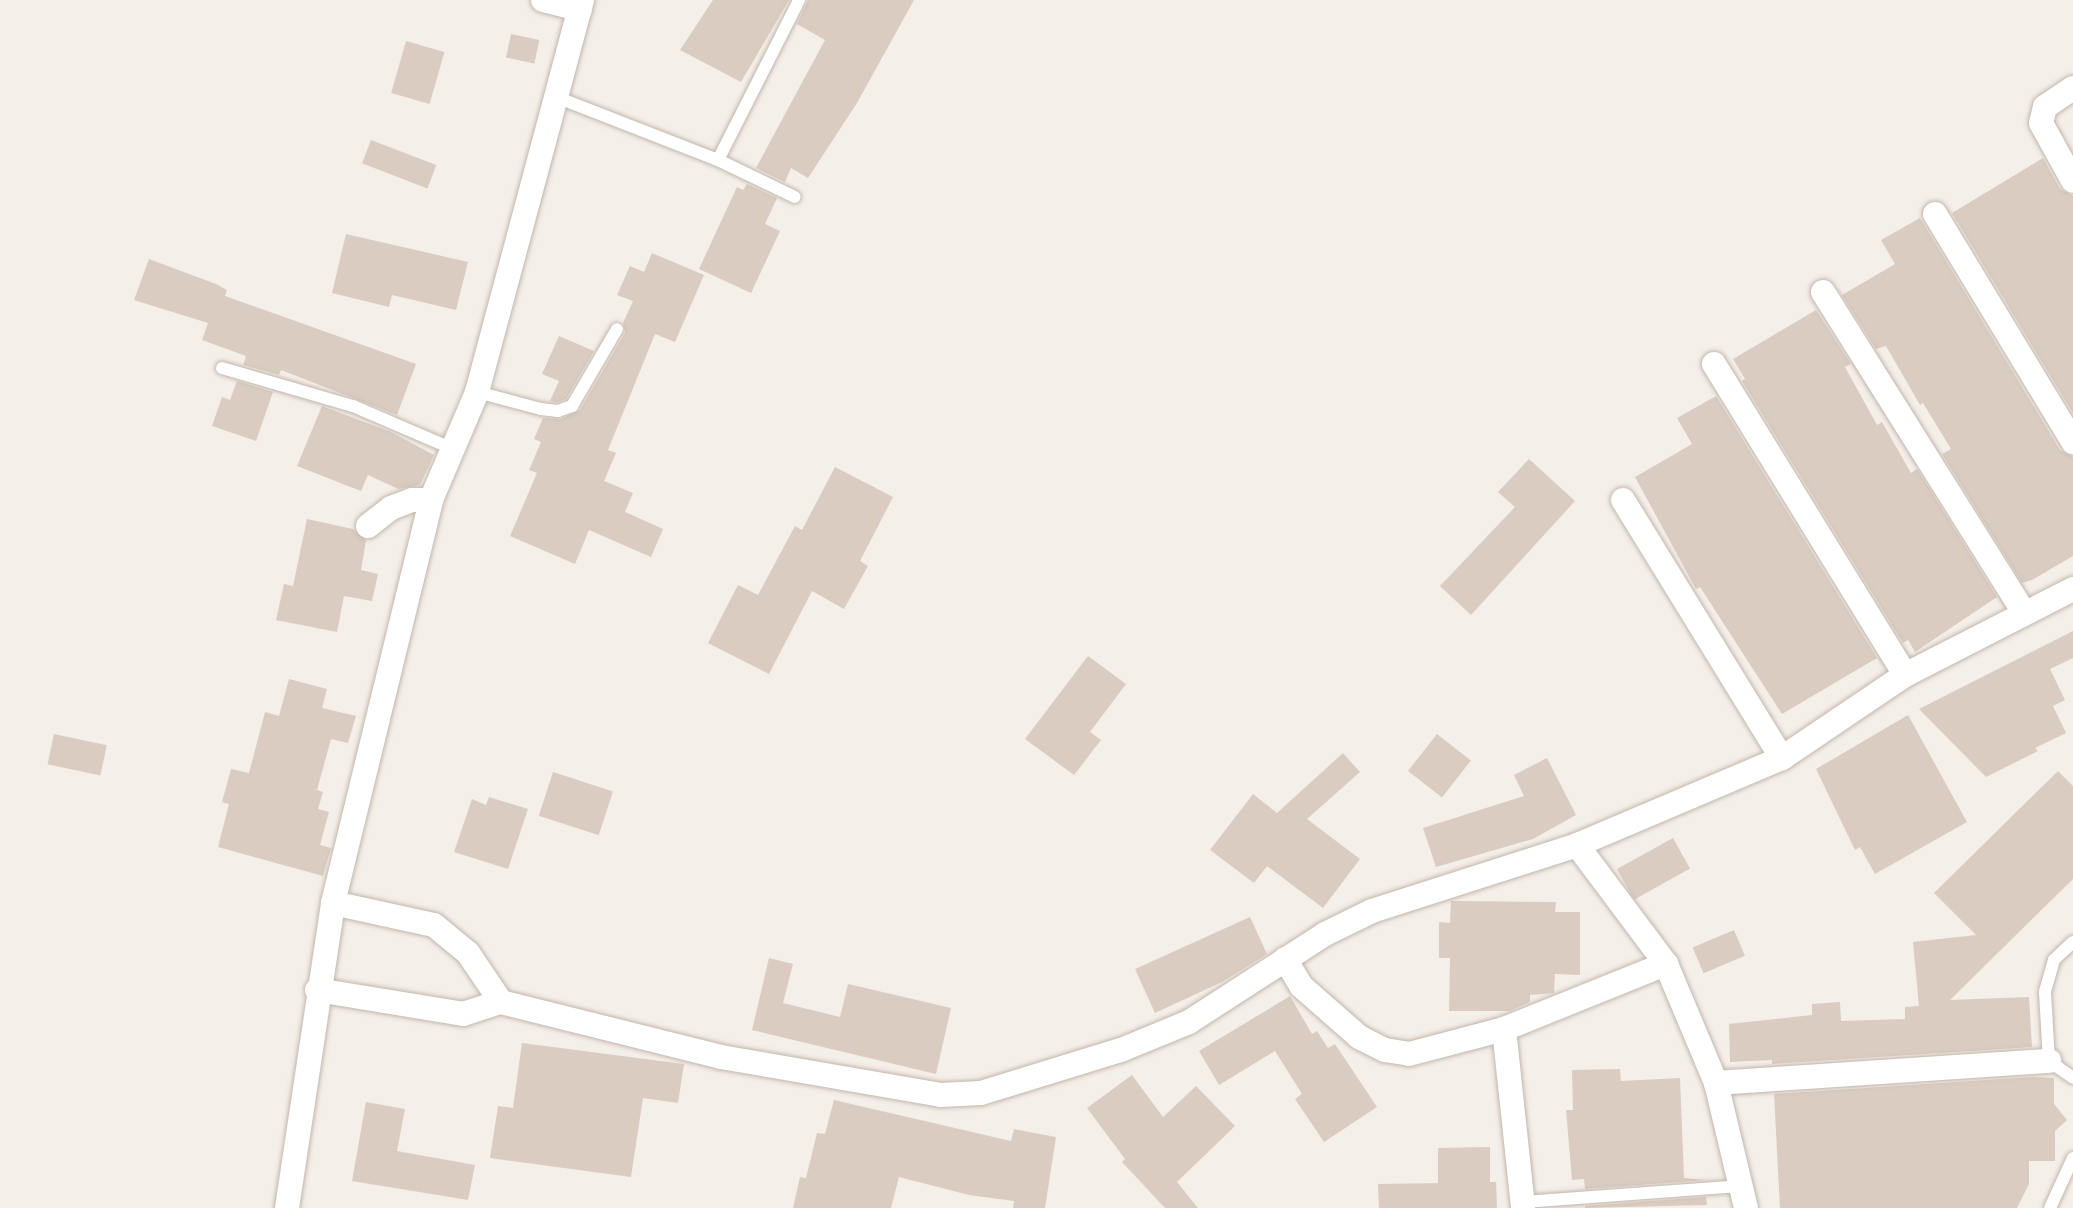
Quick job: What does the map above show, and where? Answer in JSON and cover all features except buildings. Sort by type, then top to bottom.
[{"type":"street","points":[[287,1208],[317,990],[333,903],[431,500],[477,392],[559,98],[581,5],[543,0]]},
{"type":"street","points":[[2073,88],[2045,107],[2041,123],[2073,181]]},
{"type":"street","points":[[1935,214],[2073,442]]},
{"type":"street","points":[[1823,292],[2024,613]]},
{"type":"street","points":[[1714,364],[1905,675]]},
{"type":"street","points":[[368,526],[391,508],[431,500]]},
{"type":"street","points":[[1623,500],[1782,758]]},
{"type":"street","points":[[317,990],[463,1014],[501,1002],[722,1057],[940,1095],[981,1093],[1072,1067],[1189,1022],[1285,959],[1372,911],[1577,845],[1782,758],[1905,675],[2073,589]]},
{"type":"street","points":[[1577,845],[1666,964],[1717,1083],[1745,1197]]},
{"type":"street","points":[[333,903],[434,925],[468,953],[501,1002]]},
{"type":"street","points":[[1285,959],[1301,986],[1359,1037],[1385,1050],[1409,1054],[1504,1029],[1666,964]]},
{"type":"street","points":[[1504,1029],[1523,1205]]},
{"type":"street","points":[[1717,1083],[2049,1061]]},
{"type":"lane","points":[[718,160],[799,0]]},
{"type":"lane","points":[[559,98],[718,160],[795,197]]},
{"type":"lane","points":[[477,392],[541,409],[558,411],[572,406],[617,329]]},
{"type":"lane","points":[[222,368],[353,406],[451,448]]},
{"type":"lane","points":[[2073,942],[2054,960],[2045,992],[2049,1061],[2073,1078]]},
{"type":"lane","points":[[2050,1208],[2073,1158]]},
{"type":"lane","points":[[1523,1205],[1745,1197]]}]
